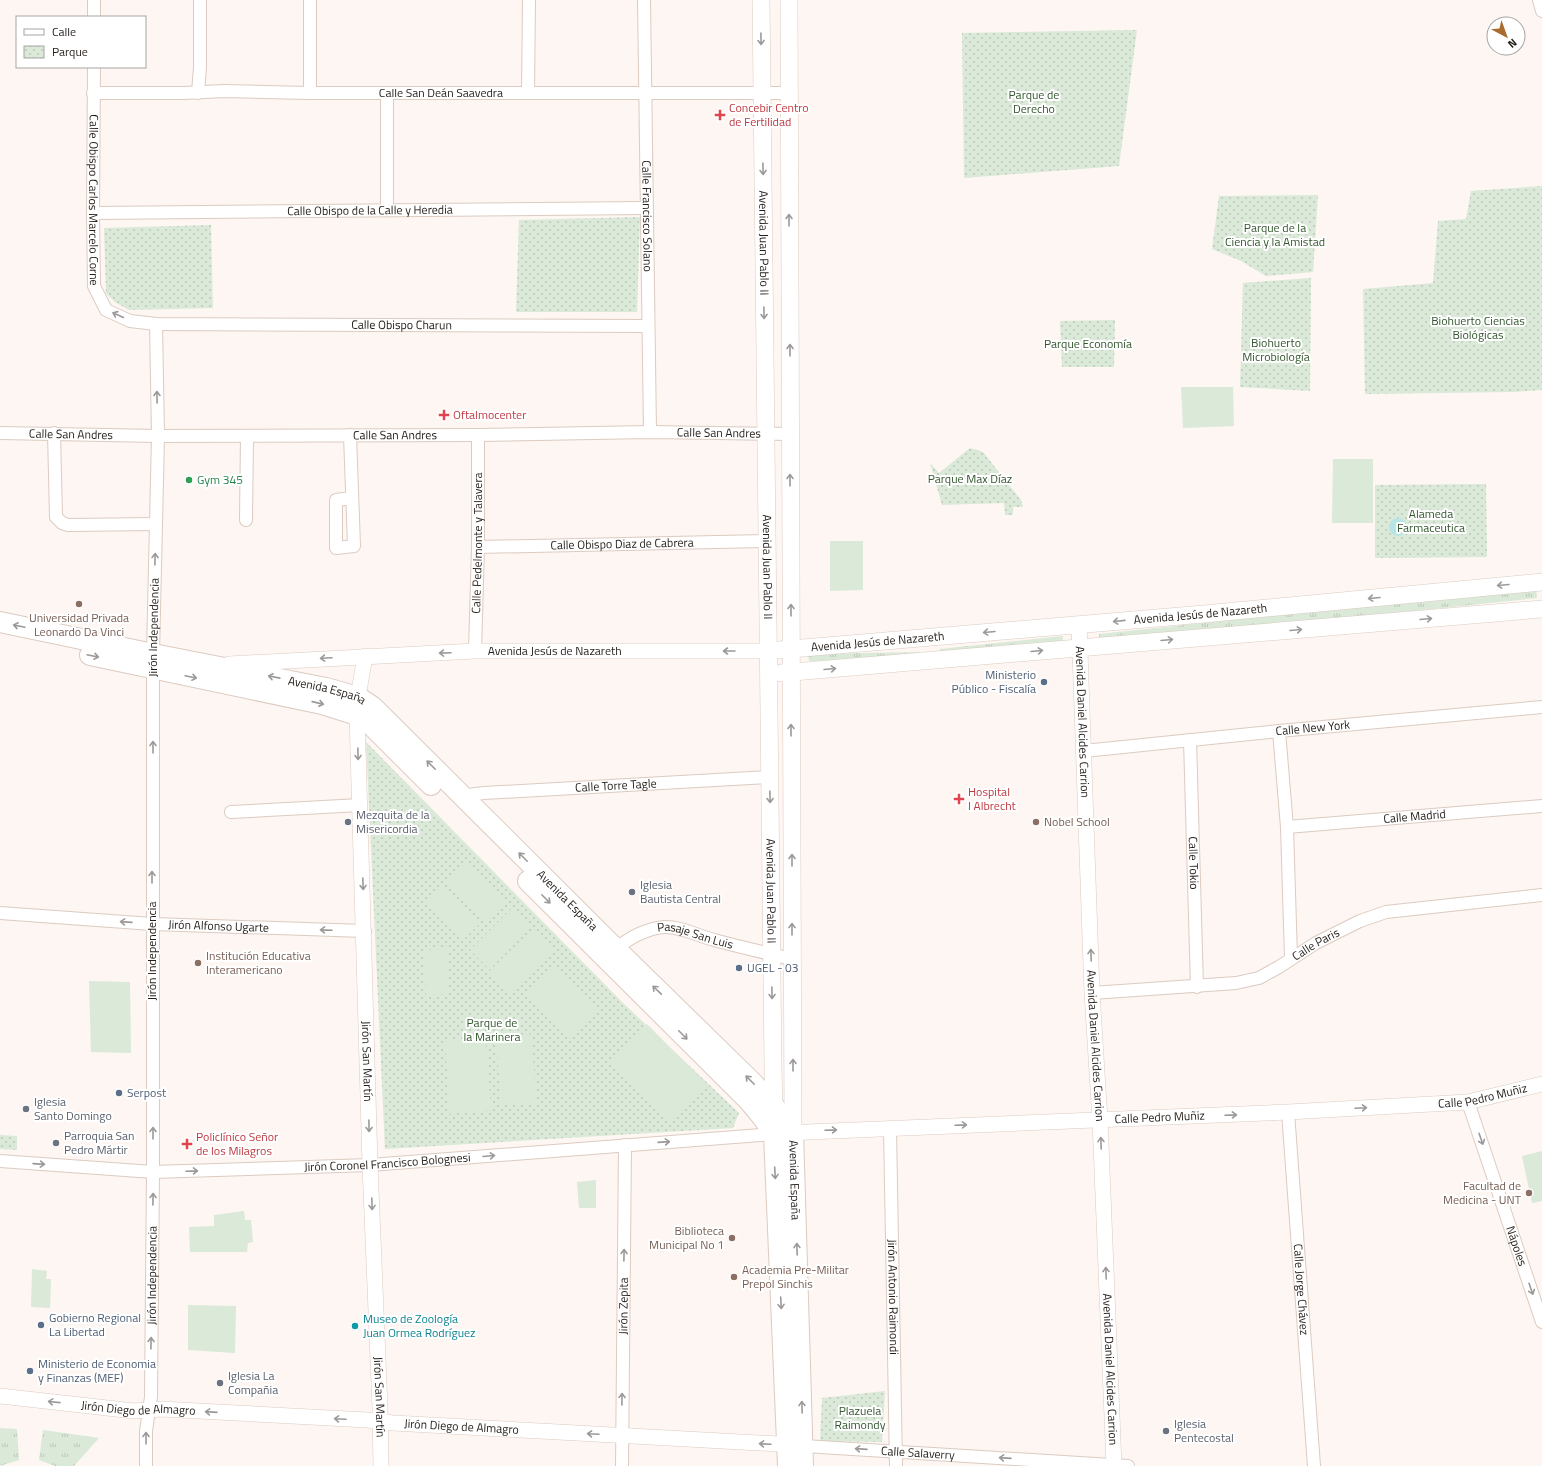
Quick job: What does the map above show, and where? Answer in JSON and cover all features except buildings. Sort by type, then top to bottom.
[{"type":"main road","name":"Avenida Juan Pablo II","points":[[761,0],[771,954],[774,1106]]},
{"type":"main road","name":"Avenida Juan Pablo II","points":[[783,1133],[792,959],[789,0]]},
{"type":"main road","name":"Avenida Jesús de Nazareth","points":[[768,651],[1542,582]]},
{"type":"main road","name":"Avenida Jesús de Nazareth","points":[[768,674],[1542,609]]},
{"type":"main road","name":"Avenida España","points":[[0,622],[322,704],[373,707],[464,798],[749,1101],[763,1118],[783,1133]]},
{"type":"main road","name":"Avenida España","points":[[0,635],[153,662],[212,665],[326,688],[358,706],[372,726],[610,954],[753,1083],[774,1106],[783,1133],[796,1445],[804,1466]]},
{"type":"main road","points":[[771,898],[792,898]]},
{"type":"main road","name":"Avenida España","points":[[788,1466],[796,1445]]},
{"type":"street","points":[[94,0],[94,16]]},
{"type":"street","points":[[198,93],[200,67],[200,0]]},
{"type":"street","points":[[310,0],[310,93]]},
{"type":"street","points":[[528,93],[529,0]]},
{"type":"street","name":"Calle Francisco Solano","points":[[644,0],[650,432]]},
{"type":"street","points":[[1540,0],[1542,11]]},
{"type":"street","name":"Calle Obispo Carlos Marcelo Corne","points":[[94,68],[94,286],[106,310],[130,321],[156,324]]},
{"type":"street","name":"Calle San Deán Saavedra","points":[[93,93],[198,93],[224,91],[310,93],[789,93]]},
{"type":"street","points":[[387,93],[387,210]]},
{"type":"street","name":"Calle Obispo de la Calle y Heredia","points":[[93,213],[647,208]]},
{"type":"street","points":[[156,324],[158,436]]},
{"type":"street","name":"Calle Obispo Charun","points":[[156,324],[648,326]]},
{"type":"street","name":"Calle San Andres","points":[[0,433],[158,436],[478,435],[650,432],[790,434]]},
{"type":"street","points":[[54,433],[56,517],[62,523],[68,525],[156,524]]},
{"type":"street","points":[[350,435],[352,498]]},
{"type":"street","name":"Calle Pedelmonte y Talavera","points":[[475,651],[478,547],[478,435]]},
{"type":"street","name":"Jirón Independencia","points":[[146,1466],[146,1431],[150,1397],[153,1172],[153,662],[158,436]]},
{"type":"street","points":[[246,520],[247,436]]},
{"type":"street","name":"Calle Obispo Diaz de Cabrera","points":[[478,547],[767,541]]},
{"type":"street","name":"Avenida Daniel Alcides Carrion","points":[[1079,624],[1092,993],[1119,1466]]},
{"type":"street","name":"Avenida Jesús de Nazareth","points":[[212,665],[475,651],[768,651]]},
{"type":"street","name":"Jirón San Martín","points":[[365,656],[358,706],[370,1165],[381,1466]]},
{"type":"street","name":"Calle New York","points":[[1084,751],[1542,707]]},
{"type":"street","points":[[1280,731],[1287,826],[1291,958]]},
{"type":"street","name":"Calle Tokio","points":[[1190,740],[1197,986]]},
{"type":"street","name":"Calle Torre Tagle","points":[[464,798],[468,795],[484,793],[770,777]]},
{"type":"street","points":[[231,812],[360,805]]},
{"type":"street","name":"Calle Madrid","points":[[1287,826],[1542,806]]},
{"type":"street","name":"Calle Paris","points":[[1092,993],[1236,984],[1259,978],[1316,943],[1360,921],[1386,912],[1542,895]]},
{"type":"street","name":"Jirón Alfonso Ugarte","points":[[0,912],[152,924],[365,931]]},
{"type":"street","name":"Pasaje San Luis","points":[[610,954],[627,940],[647,930],[665,927],[686,931],[714,940],[792,959]]},
{"type":"street","name":"Calle Pedro Muñiz","points":[[783,1133],[1288,1112],[1468,1102],[1542,1084]]},
{"type":"street","name":"Nápoles","points":[[1468,1102],[1542,1322]]},
{"type":"street","name":"Calle Jorge Chávez","points":[[1288,1112],[1314,1466]]},
{"type":"street","name":"Jirón Antonio Raimondi","points":[[890,1128],[896,1466]]},
{"type":"street","name":"Jirón Coronel Francisco Bolognesi","points":[[0,1161],[153,1172],[370,1165],[783,1133]]},
{"type":"street","name":"Jirón Zepita","points":[[622,1466],[625,1145]]},
{"type":"street","name":"Jirón Diego de Almagro","points":[[0,1396],[134,1411],[161,1409],[796,1445]]},
{"type":"street","name":"Calle Salaverry","points":[[796,1445],[1119,1466]]},
{"type":"green space","name":"Parque de Derecho","points":[[1137,30],[1119,166],[964,178],[962,33]]},
{"type":"green space","name":"Biohuerto Ciencias Biológicas","points":[[1542,186],[1542,390],[1513,392],[1365,394],[1363,289],[1433,283],[1438,221],[1466,219],[1471,191]]},
{"type":"green space","name":"Parque de la Ciencia y la Amistad","points":[[1318,195],[1313,272],[1266,276],[1241,261],[1212,249],[1219,196]]},
{"type":"green space","points":[[640,217],[637,312],[516,312],[519,220]]},
{"type":"green space","points":[[211,225],[213,308],[129,310],[115,302],[106,293],[104,228]]},
{"type":"green space","name":"Biohuerto Microbiología","points":[[1311,278],[1310,391],[1240,387],[1243,283]]},
{"type":"green space","name":"Parque Economía","points":[[1115,320],[1114,367],[1062,367],[1060,321]]},
{"type":"green space","points":[[1181,387],[1233,387],[1234,426],[1183,428]]},
{"type":"green space","name":"Parque Max Díaz","points":[[970,448],[983,452],[1021,500],[1023,507],[1013,507],[1013,515],[1005,515],[1004,503],[942,505],[930,463],[939,473]]},
{"type":"green space","points":[[1333,459],[1373,459],[1373,523],[1332,523]]},
{"type":"green space","name":"Alameda Farmaceutica","points":[[1486,484],[1487,557],[1375,558],[1375,485]]},
{"type":"green space","points":[[830,541],[863,541],[863,590],[830,591]]},
{"type":"green space","points":[[1536,588],[1537,598],[1100,644],[1099,634]]},
{"type":"green space","points":[[1063,636],[1062,646],[939,657],[940,649]]},
{"type":"green space","points":[[919,652],[920,659],[809,661],[808,654]]},
{"type":"green space","name":"Parque de la Marinera","points":[[366,742],[622,1002],[739,1113],[733,1128],[385,1149]]},
{"type":"green space","points":[[466,863],[504,902],[486,920],[448,881]]},
{"type":"green space","points":[[443,888],[479,925],[462,941],[426,904]]},
{"type":"green space","points":[[511,909],[528,926],[487,967],[470,950]]},
{"type":"green space","points":[[532,930],[552,951],[510,992],[489,971]]},
{"type":"green space","points":[[447,949],[448,994],[426,995],[424,950]]},
{"type":"green space","points":[[553,967],[596,1011],[569,1037],[527,993]]},
{"type":"green space","points":[[89,981],[130,982],[131,1053],[91,1052]]},
{"type":"green space","points":[[647,1024],[707,1085],[669,1123],[609,1063]]},
{"type":"green space","points":[[532,1034],[536,1103],[501,1105],[496,1036]]},
{"type":"green space","points":[[486,1038],[491,1110],[449,1114],[445,1040]]},
{"type":"green space","points":[[0,1135],[17,1136],[17,1150],[0,1149]]},
{"type":"green space","points":[[1542,1151],[1542,1201],[1532,1203],[1522,1156]]},
{"type":"green space","points":[[596,1180],[596,1208],[579,1208],[577,1182]]},
{"type":"green space","points":[[244,1211],[245,1220],[251,1220],[253,1242],[248,1243],[247,1252],[190,1252],[189,1227],[214,1226],[214,1215]]},
{"type":"green space","points":[[32,1269],[47,1271],[46,1279],[51,1279],[50,1308],[31,1307]]},
{"type":"green space","points":[[188,1305],[236,1306],[235,1353],[188,1350]]},
{"type":"green space","name":"Plazuela Raimondy","points":[[885,1391],[882,1442],[820,1441],[822,1398]]},
{"type":"green space","points":[[0,1428],[17,1429],[19,1460],[0,1466]]},
{"type":"green space","points":[[43,1430],[99,1438],[74,1466],[55,1466],[39,1460]]},
{"type":"water","points":[[1394,518],[1402,518],[1407,523],[1405,534],[1402,536],[1394,536],[1389,531],[1389,523]]},
{"type":"place","name":"Concebir Centro de Fertilidad","points":[[720,115]]},
{"type":"place","name":"Oftalmocenter","points":[[444,415]]},
{"type":"place","name":"Gym 345","points":[[189,480]]},
{"type":"place","name":"Universidad Privada Leonardo Da Vinci","points":[[79,604]]},
{"type":"place","name":"Ministerio Público - Fiscalía","points":[[1044,682]]},
{"type":"place","name":"Hospital I Albrecht","points":[[959,799]]},
{"type":"place","name":"Mezquita de la Misericordia","points":[[348,822]]},
{"type":"place","name":"Nobel School","points":[[1036,822]]},
{"type":"place","name":"Iglesia Bautista Central","points":[[632,892]]},
{"type":"place","name":"Institución Educativa Interamericano","points":[[198,963]]},
{"type":"place","name":"UGEL - 03","points":[[739,968]]},
{"type":"place","name":"Serpost","points":[[119,1093]]},
{"type":"place","name":"Iglesia Santo Domingo","points":[[26,1109]]},
{"type":"place","name":"Parroquia San Pedro Mártir","points":[[56,1143]]},
{"type":"place","name":"Policlínico Señor de los Milagros","points":[[187,1144]]},
{"type":"place","name":"Facultad de Medicina - UNT","points":[[1529,1193]]},
{"type":"place","name":"Biblioteca Municipal No 1","points":[[732,1238]]},
{"type":"place","name":"Academia Pre-Militar Prepol Sinchis","points":[[734,1277]]},
{"type":"place","name":"Gobierno Regional La Libertad","points":[[41,1325]]},
{"type":"place","name":"Museo de Zoología Juan Ormea Rodríguez","points":[[355,1326]]},
{"type":"place","name":"Ministerio de Economia y Finanzas (MEF)","points":[[30,1371]]},
{"type":"place","name":"Iglesia La Compañia","points":[[220,1383]]},
{"type":"place","name":"Iglesia Pentecostal","points":[[1166,1431]]}]
